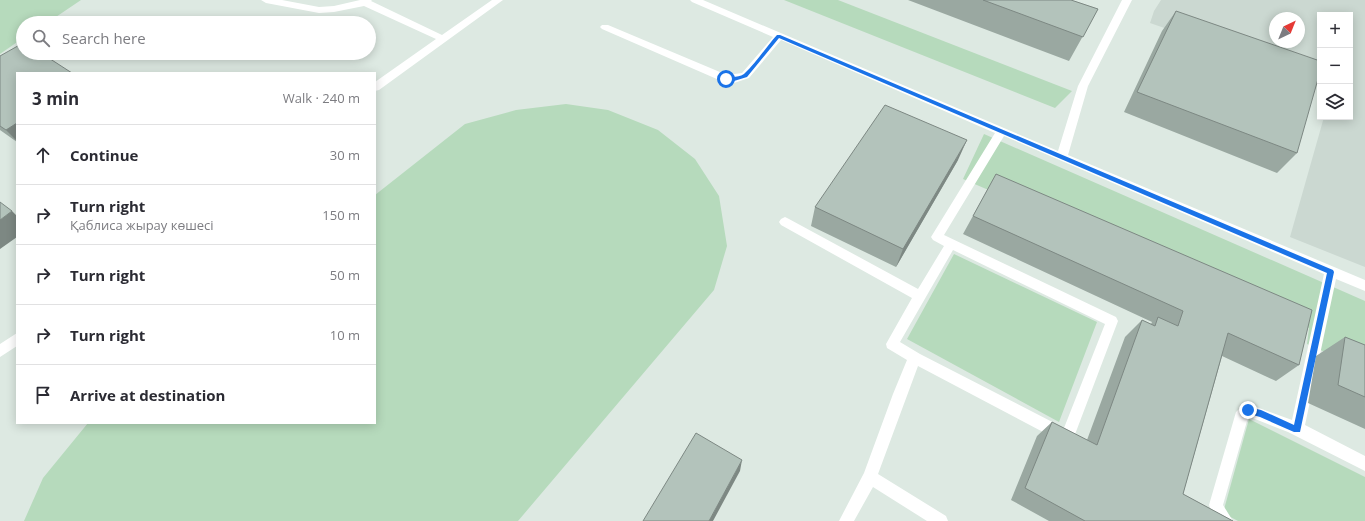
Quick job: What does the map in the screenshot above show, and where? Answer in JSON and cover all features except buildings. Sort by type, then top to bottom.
[{"type":"street","points":[[266,0],[319,10],[334,9],[365,0],[443,39]]},
{"type":"street","points":[[376,86],[498,0]]},
{"type":"street","points":[[695,0],[1365,286]]},
{"type":"street","points":[[1062,157],[1083,86],[1127,0]]},
{"type":"street","points":[[605,27],[726,79],[734,79],[745,76],[779,36]]},
{"type":"street","points":[[951,244],[892,344],[915,358],[1067,437],[1112,321],[937,237],[1002,131]]},
{"type":"street","points":[[785,222],[919,296]]},
{"type":"street","points":[[1297,430],[1331,272]]},
{"type":"street","points":[[1,348],[16,340]]},
{"type":"street","points":[[846,521],[870,477],[900,394],[915,358]]},
{"type":"street","points":[[1226,521],[1221,517],[1216,505],[1241,417],[1248,410],[1261,413],[1365,464]]},
{"type":"street","points":[[870,477],[941,521]]},
{"type":"shaded area","points":[[1161,0],[1365,0],[1365,267],[1290,237],[1323,120],[1353,120],[1353,12],[1317,12],[1317,81],[1150,23],[1154,11]]},
{"type":"green space","points":[[0,0],[81,0],[57,16],[16,16],[16,43],[0,54]]},
{"type":"green space","points":[[784,0],[838,0],[1072,91],[1055,108]]},
{"type":"green space","points":[[566,104],[608,110],[658,130],[695,159],[719,196],[727,246],[714,290],[518,521],[24,521],[43,478],[87,424],[376,424],[376,194],[465,124],[516,110]]},
{"type":"green space","points":[[984,134],[1365,301],[1365,370],[1307,344],[1309,328],[963,179]]},
{"type":"green space","points":[[954,254],[1097,322],[1059,422],[907,339]]},
{"type":"green space","points":[[1249,419],[1365,477],[1365,521],[1238,521],[1223,513]]},
{"type":"route","points":[[726,79],[734,79],[745,76],[779,36],[1331,272],[1297,430],[1261,413],[1248,410]]}]
